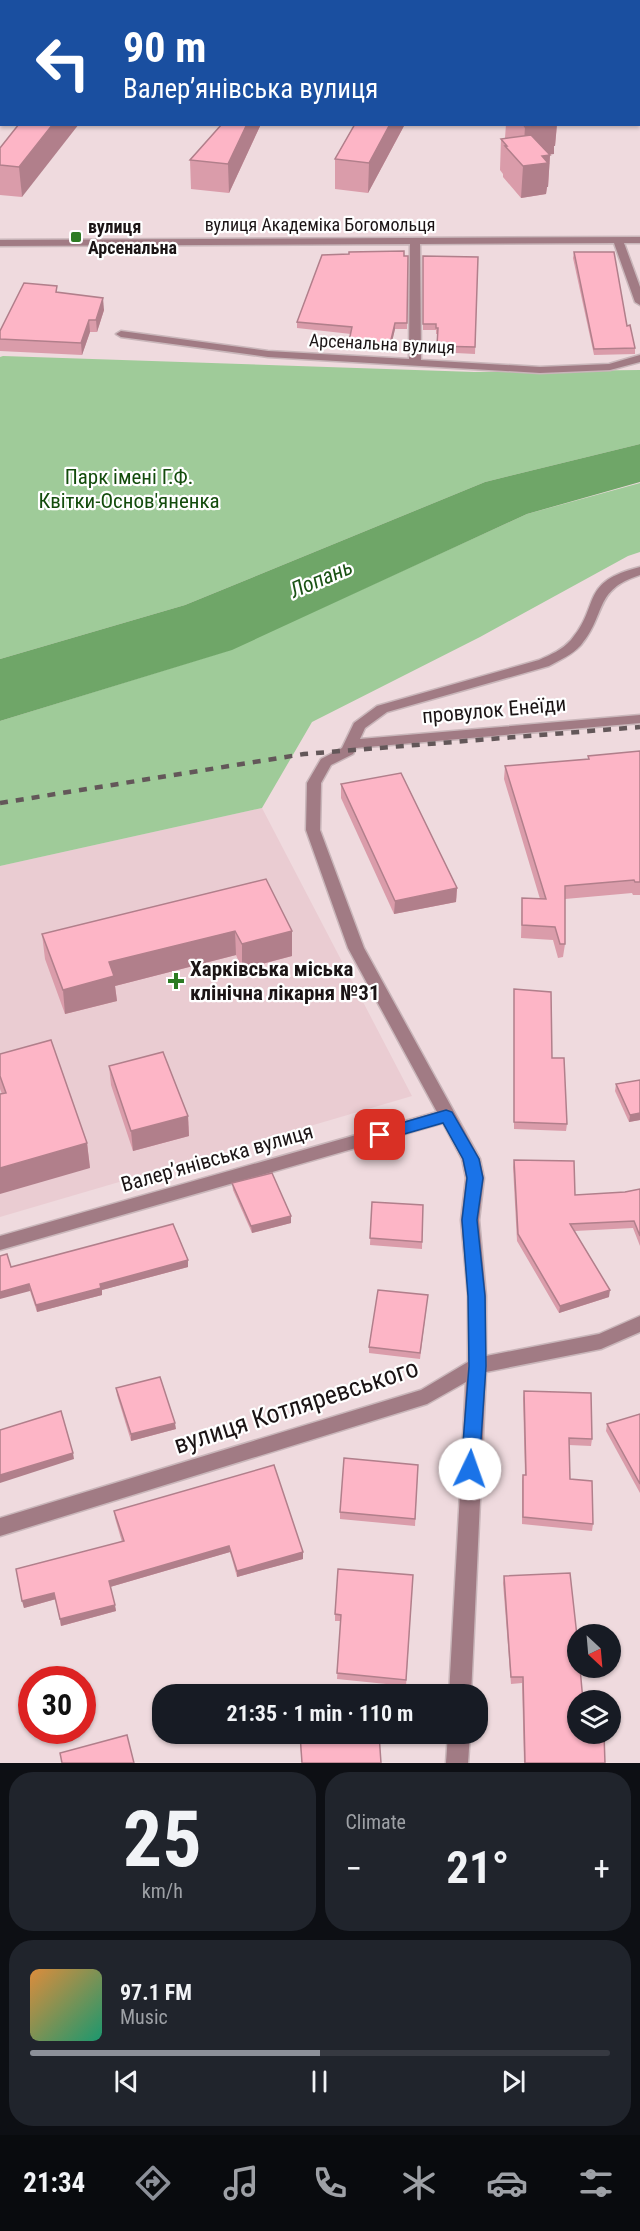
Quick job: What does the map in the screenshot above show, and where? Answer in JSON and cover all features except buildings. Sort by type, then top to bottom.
[{"type":"street","points":[[618,240],[640,302]]},
{"type":"street","name":"вулиця Академіка Богомольця","points":[[0,243],[640,240]]},
{"type":"street","points":[[415,241],[415,363]]},
{"type":"street","name":"Арсенальна вулиця","points":[[121,334],[268,354],[540,370],[609,367],[640,358]]},
{"type":"street","points":[[460,1684],[477,1366],[477,1296],[470,1220],[475,1178],[471,1159],[356,948],[313,830],[314,783],[326,762],[348,751],[358,726],[382,709],[544,663],[565,652],[578,640],[600,592],[609,582],[640,571]]},
{"type":"street","name":"провулок Енеїди","points":[[353,740],[640,719]]},
{"type":"street","name":"Валер’янівська вулиця","points":[[0,1243],[446,1116]]},
{"type":"street","name":"вулиця Котляревського","points":[[0,1527],[427,1396],[477,1366],[601,1341],[640,1324]]},
{"type":"street","points":[[457,1763],[458,1744]]},
{"type":"shaded area","name":"Харківська міська клінічна лікарня №31","points":[[262,808],[412,1096],[0,1217],[0,866]]},
{"type":"green space","name":"Парк імені Г.Ф. Квітки-Основ'яненка","points":[[0,357],[474,372],[640,370],[640,444],[485,482],[185,605],[0,659]]},
{"type":"green space","points":[[640,483],[640,552],[628,556],[480,637],[312,722],[262,808],[0,866],[0,721],[227,651],[527,514]]},
{"type":"water","name":"Лопань","points":[[640,444],[640,482],[527,514],[232,650],[0,721],[0,659],[185,605],[485,482]]},
{"type":"railway","points":[[0,803],[304,754],[640,727]]},
{"type":"place","name":"вулиця Арсенальна","points":[[76,237]]},
{"type":"place","name":"Харківська міська клінічна лікарня №31","points":[[176,981]]},
{"type":"route","points":[[380,1135],[446,1116],[471,1159],[475,1178],[470,1220],[477,1296],[477,1366],[470,1469]]}]
